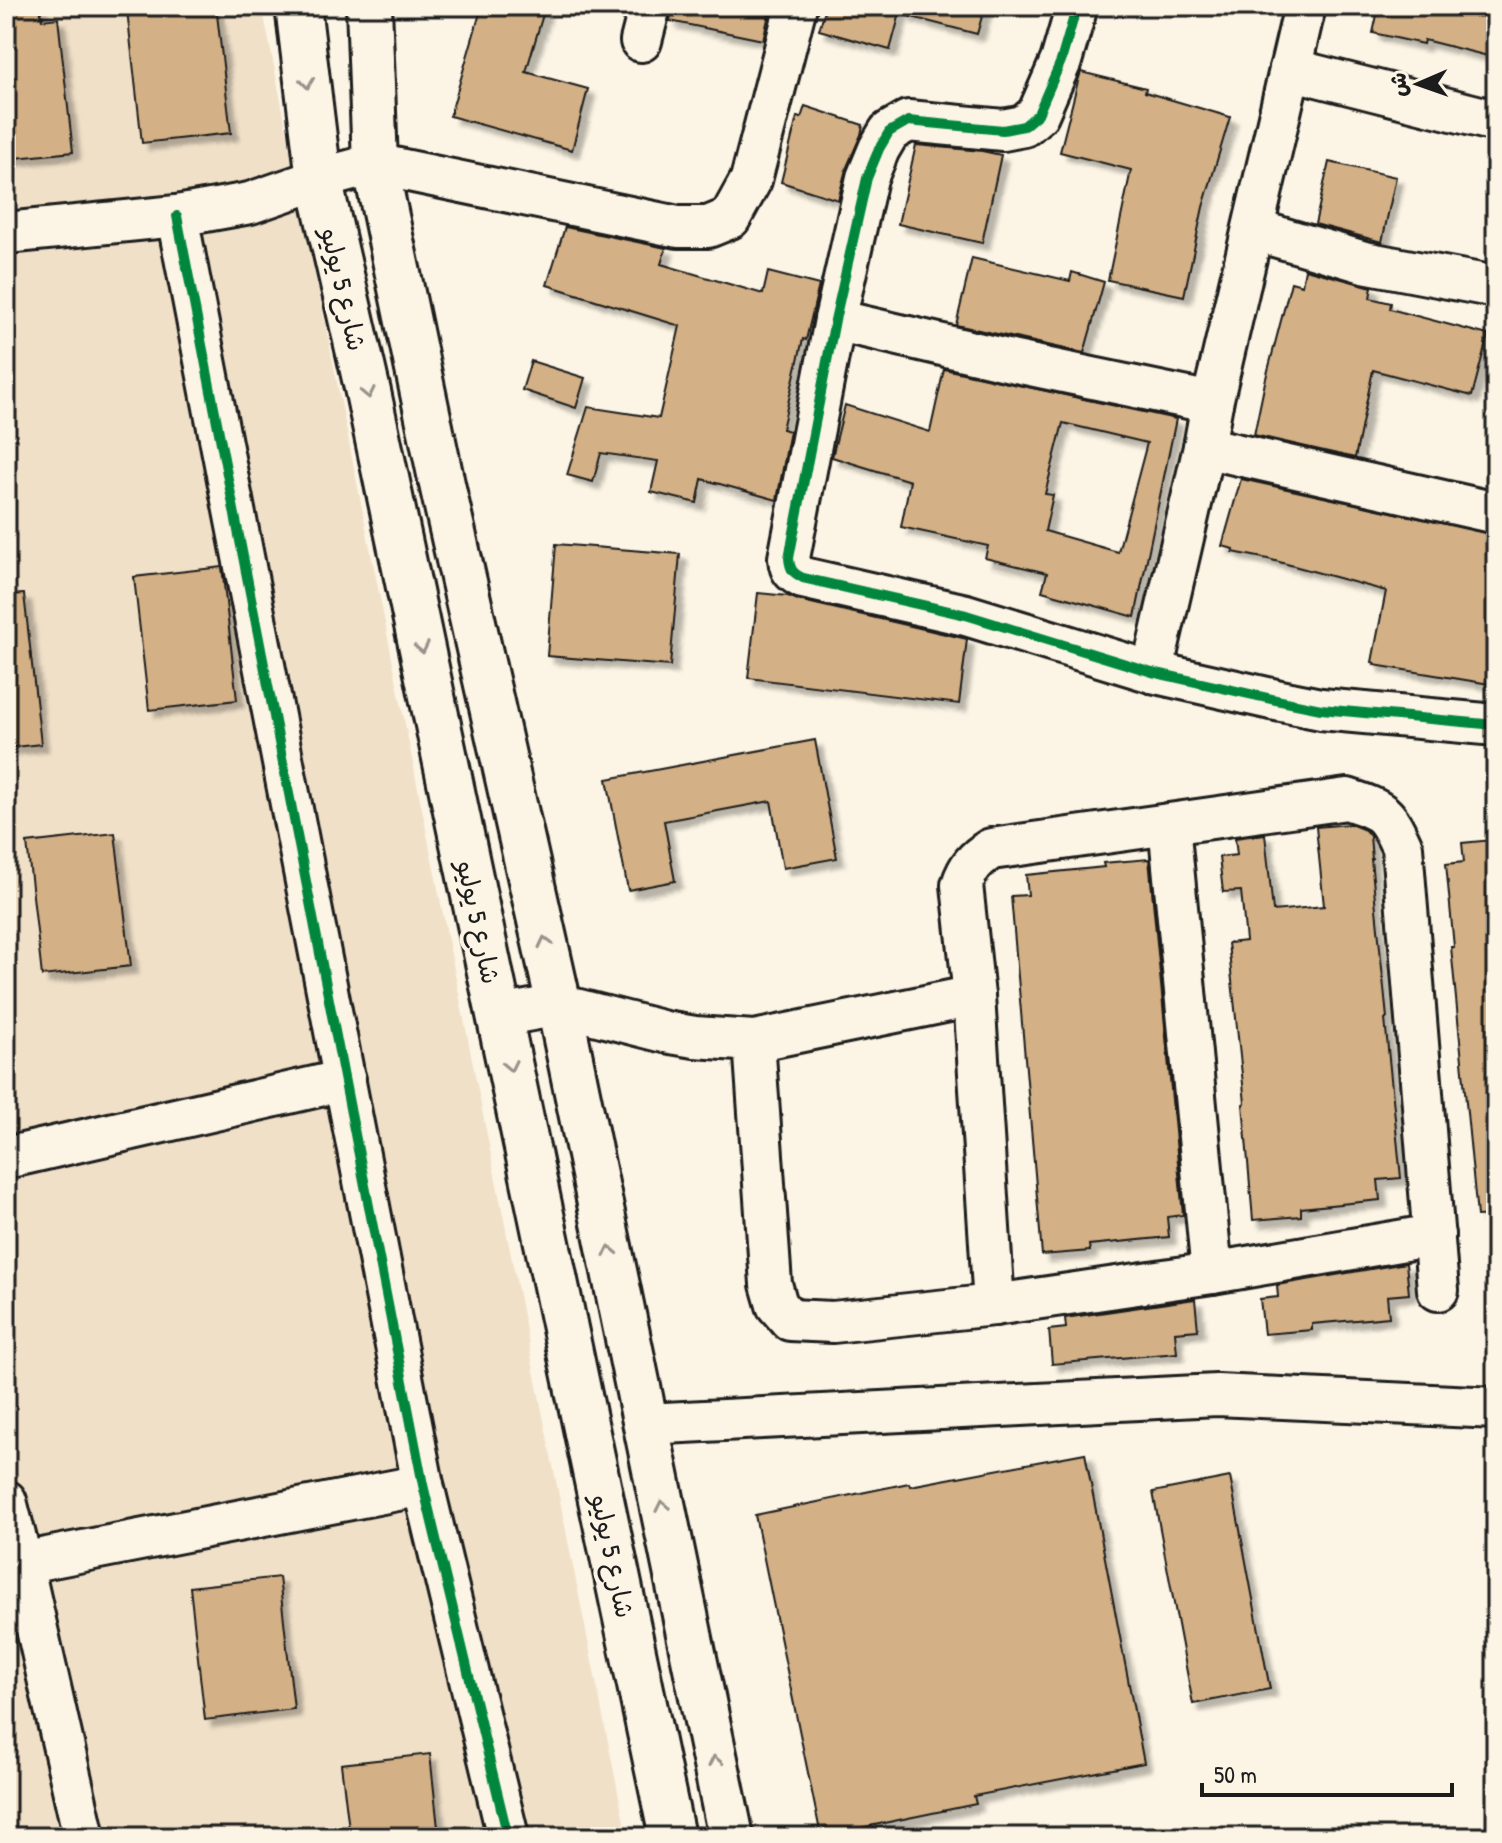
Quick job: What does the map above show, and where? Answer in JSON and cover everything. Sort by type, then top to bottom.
[{"type":"main road","name":"شارع 5 يوليو","points":[[298,6],[319,179],[371,407],[672,1837]]},
{"type":"main road","points":[[369,6],[375,164],[442,484],[559,1005],[731,1837]]},
{"type":"street","points":[[6,233],[177,216],[250,203],[375,164],[678,227],[708,227],[730,218],[751,180],[796,6]]},
{"type":"street","points":[[1077,6],[1061,61],[1038,114],[1024,126],[1003,130],[908,121],[889,132],[879,149],[867,178],[835,320],[789,558],[793,573],[803,578],[966,615],[1152,672],[1276,700],[1321,709],[1496,725]]},
{"type":"street","points":[[1152,672],[1305,6]]},
{"type":"street","points":[[1290,69],[1496,121]]},
{"type":"street","points":[[177,216],[423,1485],[508,1837]]},
{"type":"street","points":[[1254,230],[1364,262],[1496,287]]},
{"type":"street","points":[[835,320],[1212,403]]},
{"type":"street","points":[[1204,447],[1496,513]]},
{"type":"street","points":[[994,1305],[974,996],[962,885],[967,868],[977,857],[991,849],[1347,799],[1373,808],[1389,819],[1402,847],[1438,1290]]},
{"type":"street","points":[[1169,824],[1212,1273]]},
{"type":"street","points":[[499,1016],[559,1005],[665,1032],[754,1041],[974,996]]},
{"type":"street","points":[[754,1041],[771,1284],[777,1305],[790,1320],[833,1322],[994,1305],[1212,1273],[1434,1235]]},
{"type":"street","points":[[6,1158],[345,1080]]},
{"type":"street","points":[[645,1424],[1217,1395],[1496,1408]]},
{"type":"street","points":[[14,1565],[423,1485]]},
{"type":"street","points":[[6,1501],[14,1565],[84,1837]]},
{"type":"shaded area","points":[[6,6],[262,6],[627,1837],[6,1837]]},
{"type":"building","points":[[6,6],[40,6],[42,20],[58,18],[73,152],[6,159]]},
{"type":"building","points":[[216,6],[231,133],[142,143],[127,10]]},
{"type":"building","points":[[482,6],[528,6],[544,11],[526,72],[588,89],[572,150],[450,116]]},
{"type":"building","points":[[672,6],[771,6],[763,40],[670,21]]},
{"type":"building","points":[[826,6],[902,6],[890,50],[819,30]]},
{"type":"building","points":[[905,6],[985,6],[977,34],[904,15]]},
{"type":"building","points":[[1379,6],[1464,6],[1496,14],[1496,58],[1424,40],[1423,44],[1373,33]]},
{"type":"building","points":[[1081,72],[1146,88],[1145,92],[1230,117],[1203,207],[1184,296],[1108,280],[1131,170],[1060,152]]},
{"type":"building","points":[[805,106],[863,125],[838,200],[781,182],[797,117],[801,118]]},
{"type":"building","points":[[916,145],[1001,155],[982,243],[898,224]]},
{"type":"building","points":[[1329,162],[1396,177],[1382,242],[1315,224]]},
{"type":"building","points":[[565,227],[666,248],[661,264],[763,294],[768,272],[819,285],[782,429],[790,431],[777,500],[702,479],[697,503],[651,492],[658,461],[601,453],[593,482],[567,475],[588,407],[659,418],[680,326],[547,285]]},
{"type":"building","points":[[972,258],[1070,281],[1072,272],[1104,282],[1084,353],[956,325]]},
{"type":"building","points":[[1305,269],[1372,287],[1370,298],[1391,303],[1390,309],[1488,335],[1472,396],[1373,370],[1355,458],[1254,435],[1291,282],[1302,285]]},
{"type":"building","points":[[531,361],[585,378],[576,408],[522,390]]},
{"type":"building","points":[[944,369],[1176,419],[1135,617],[1042,591],[1047,573],[985,558],[988,546],[901,527],[910,481],[832,457],[845,405],[930,432]],"holes":[[[1063,423],[1147,443],[1118,552],[1045,531],[1053,495],[1045,494]]]},
{"type":"building","points":[[1241,479],[1496,535],[1496,685],[1374,665],[1372,662],[1386,591],[1233,552],[1234,549],[1222,546]]},
{"type":"building","points":[[556,544],[680,554],[670,666],[547,656]]},
{"type":"building","points":[[222,567],[237,700],[149,710],[134,577]]},
{"type":"building","points":[[758,593],[788,596],[967,639],[959,704],[748,678]]},
{"type":"building","points":[[24,594],[41,744],[6,748],[6,595]]},
{"type":"building","points":[[815,740],[837,858],[783,868],[771,801],[664,821],[675,881],[628,890],[607,779]]},
{"type":"building","points":[[1350,824],[1365,830],[1370,836],[1401,1178],[1378,1180],[1380,1200],[1301,1208],[1301,1216],[1253,1220],[1245,1103],[1228,943],[1246,941],[1241,891],[1223,892],[1219,857],[1237,855],[1235,838],[1265,834],[1273,911],[1324,906],[1316,827]]},
{"type":"building","points":[[115,833],[131,966],[42,976],[27,843]]},
{"type":"building","points":[[1492,840],[1496,879],[1496,1215],[1477,1216],[1446,864],[1464,862],[1462,843]]},
{"type":"building","points":[[1149,859],[1183,1215],[1167,1217],[1169,1237],[1089,1245],[1090,1251],[1042,1255],[1011,896],[1028,895],[1026,875]]},
{"type":"building","points":[[1406,1263],[1409,1294],[1387,1296],[1389,1317],[1312,1324],[1312,1330],[1264,1334],[1260,1299],[1278,1297],[1277,1285]]},
{"type":"building","points":[[1195,1299],[1198,1330],[1175,1332],[1177,1353],[1052,1364],[1049,1330],[1066,1328],[1065,1318]]},
{"type":"building","points":[[1085,1453],[1144,1763],[974,1796],[976,1804],[821,1836],[755,1515],[909,1483],[910,1486]]},
{"type":"building","points":[[1230,1477],[1270,1689],[1193,1704],[1153,1492]]},
{"type":"building","points":[[279,1577],[294,1709],[205,1720],[190,1587]]},
{"type":"building","points":[[430,1754],[439,1837],[350,1837],[341,1764]]},
{"type":"cycle path","points":[[1077,6],[1061,61],[1038,114],[1024,126],[1003,130],[908,121],[889,132],[879,149],[867,178],[835,320],[789,558],[791,568],[803,578],[966,615],[1152,672],[1276,700],[1321,709],[1496,725]]},
{"type":"cycle path","points":[[177,216],[423,1485],[508,1837]]}]
